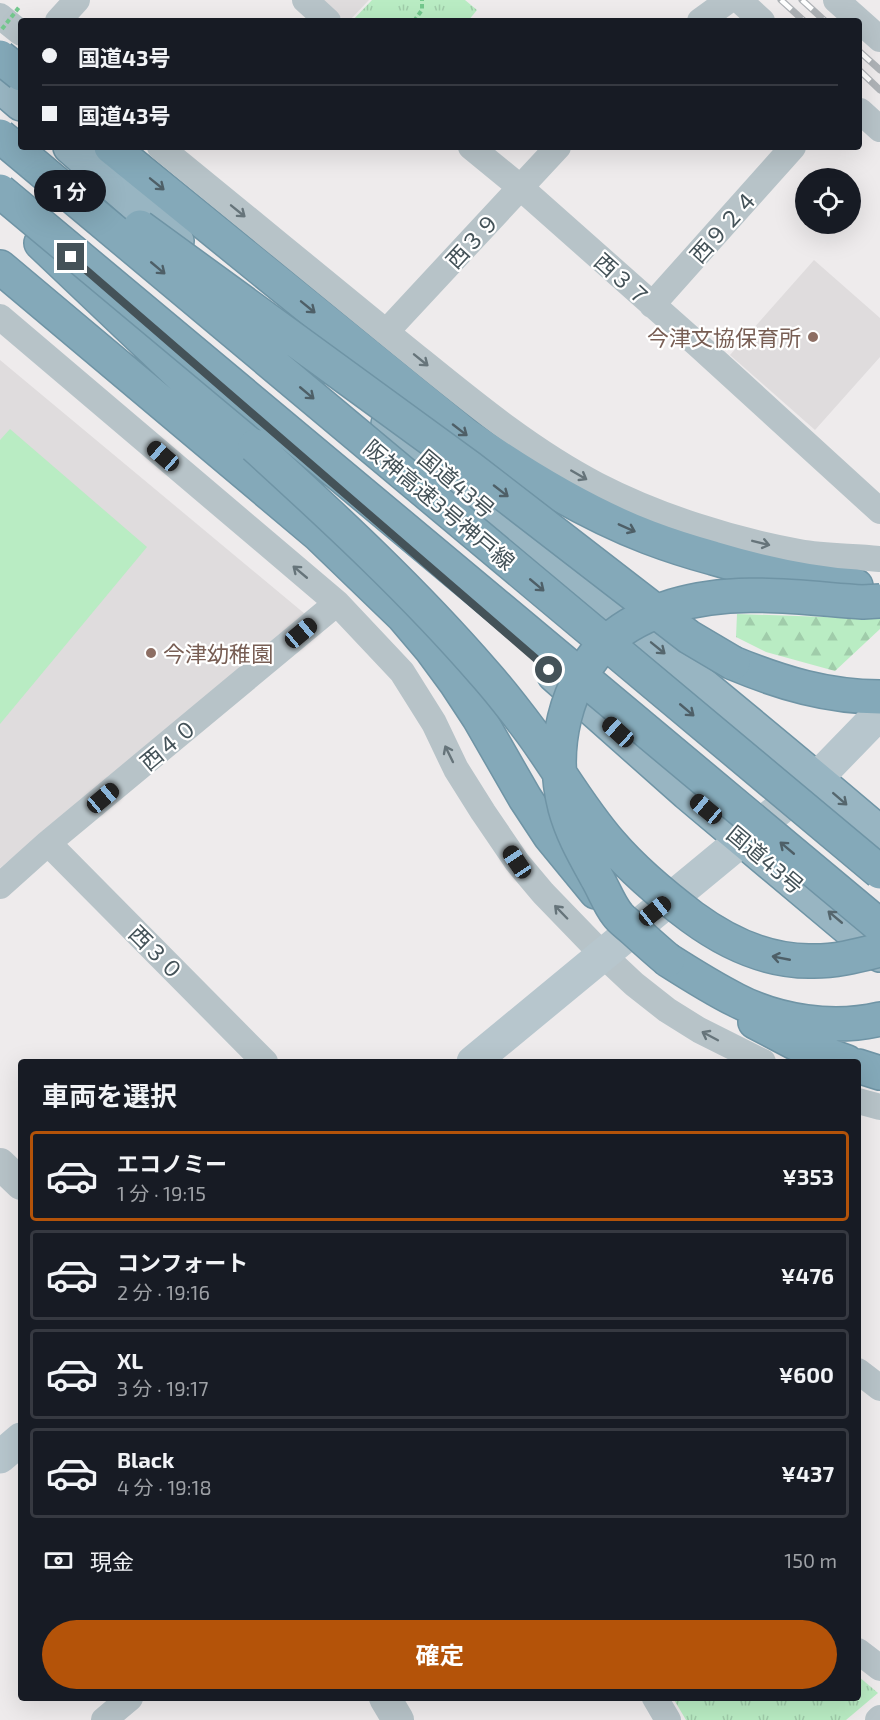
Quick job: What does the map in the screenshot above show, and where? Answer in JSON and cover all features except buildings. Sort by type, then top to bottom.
[{"type":"highway","points":[[0,57],[13,84]]},
{"type":"highway","points":[[0,126],[18,139]]},
{"type":"highway","name":"阪神高速3号神戸線","points":[[0,136],[880,872]]},
{"type":"highway","points":[[34,150],[469,467],[689,637],[734,663],[788,683],[816,691],[848,696],[880,697]]},
{"type":"highway","name":"国道43号","points":[[73,150],[331,376],[461,486],[817,778],[880,833]]},
{"type":"highway","points":[[115,150],[466,435],[504,462],[561,496],[647,537],[744,568],[826,584],[880,585]]},
{"type":"highway","name":"阪神高速3号神戸線","points":[[0,191],[880,926]]},
{"type":"highway","name":"国道43号","points":[[0,195],[497,624],[687,794],[880,955]]},
{"type":"highway","points":[[0,204],[320,506],[443,627],[485,674],[532,733],[589,817],[632,867],[654,886],[723,938],[756,952],[791,960],[815,961],[838,959],[880,950]]},
{"type":"highway","points":[[0,267],[303,521],[403,616],[456,683],[550,836],[617,915],[668,960],[738,1011],[774,1033],[838,1059]]},
{"type":"highway","points":[[617,915],[574,836],[565,809],[560,783],[559,754],[562,728],[580,678],[593,658],[610,640],[648,615],[699,600],[748,596],[880,601]]},
{"type":"highway","points":[[668,960],[738,1001],[765,1012],[802,1022],[835,1024],[880,1019]]},
{"type":"highway","points":[[861,1067],[880,1073]]},
{"type":"main road","points":[[477,1059],[817,778],[880,713]]},
{"type":"main road","points":[[0,1457],[18,1442]]},
{"type":"street","points":[[61,18],[77,0]]},
{"type":"street","points":[[305,0],[325,18]]},
{"type":"street","points":[[704,18],[729,0]]},
{"type":"street","points":[[739,0],[759,18]]},
{"type":"street","points":[[836,0],[856,18]]},
{"type":"street","points":[[10,11],[18,27]]},
{"type":"street","points":[[862,23],[880,39]]},
{"type":"street","points":[[862,113],[880,129]]},
{"type":"street","points":[[164,150],[488,414],[553,460],[598,486],[651,510],[764,544],[801,552],[880,559]]},
{"type":"street","name":"西３７","points":[[475,150],[521,188],[697,344],[880,511]]},
{"type":"street","name":"西３９","points":[[386,332],[555,150]]},
{"type":"street","name":"西９２４","points":[[652,305],[791,150]]},
{"type":"street","points":[[0,317],[337,603],[402,672],[434,723],[456,769],[517,862],[543,893],[602,954],[633,984],[667,1010],[699,1030],[757,1059]]},
{"type":"street","name":"西４０","points":[[0,886],[48,843],[337,603]]},
{"type":"street","name":"西３０","points":[[48,843],[262,1059]]},
{"type":"street","points":[[861,1102],[880,1107]]},
{"type":"street","points":[[0,1164],[18,1181]]},
{"type":"street","points":[[861,1373],[880,1388]]},
{"type":"street","points":[[861,1653],[880,1668]]},
{"type":"street","points":[[104,1720],[126,1701]]},
{"type":"street","points":[[387,1701],[398,1720]]},
{"type":"street","points":[[657,1701],[668,1720]]},
{"type":"path","points":[[416,18],[422,10],[422,0]]},
{"type":"path","points":[[0,31],[10,11]]},
{"type":"shaded area","points":[[321,0],[369,0],[352,18],[342,18]]},
{"type":"shaded area","name":"今津文協保育所","points":[[814,260],[880,318],[880,357],[815,430],[730,355]]},
{"type":"shaded area","points":[[0,360],[305,614],[0,868]]},
{"type":"green space","points":[[372,0],[465,0],[477,10],[470,18],[355,18]]},
{"type":"green space","points":[[10,429],[147,547],[0,724],[0,440]]},
{"type":"green space","points":[[737,614],[880,619],[880,629],[835,671],[766,652],[736,637]]},
{"type":"green space","points":[[861,1679],[878,1693],[846,1720],[686,1720],[675,1701],[861,1701]]},
{"type":"railway","points":[[781,0],[801,18]]},
{"type":"railway","points":[[802,0],[822,18]]},
{"type":"railway","points":[[862,54],[880,70]]},
{"type":"railway","points":[[862,73],[880,90]]},
{"type":"place","name":"今津文協保育所","points":[[813,337]]},
{"type":"place","name":"今津幼稚園","points":[[151,653]]},
{"type":"route","points":[[71,257],[549,670]]}]
